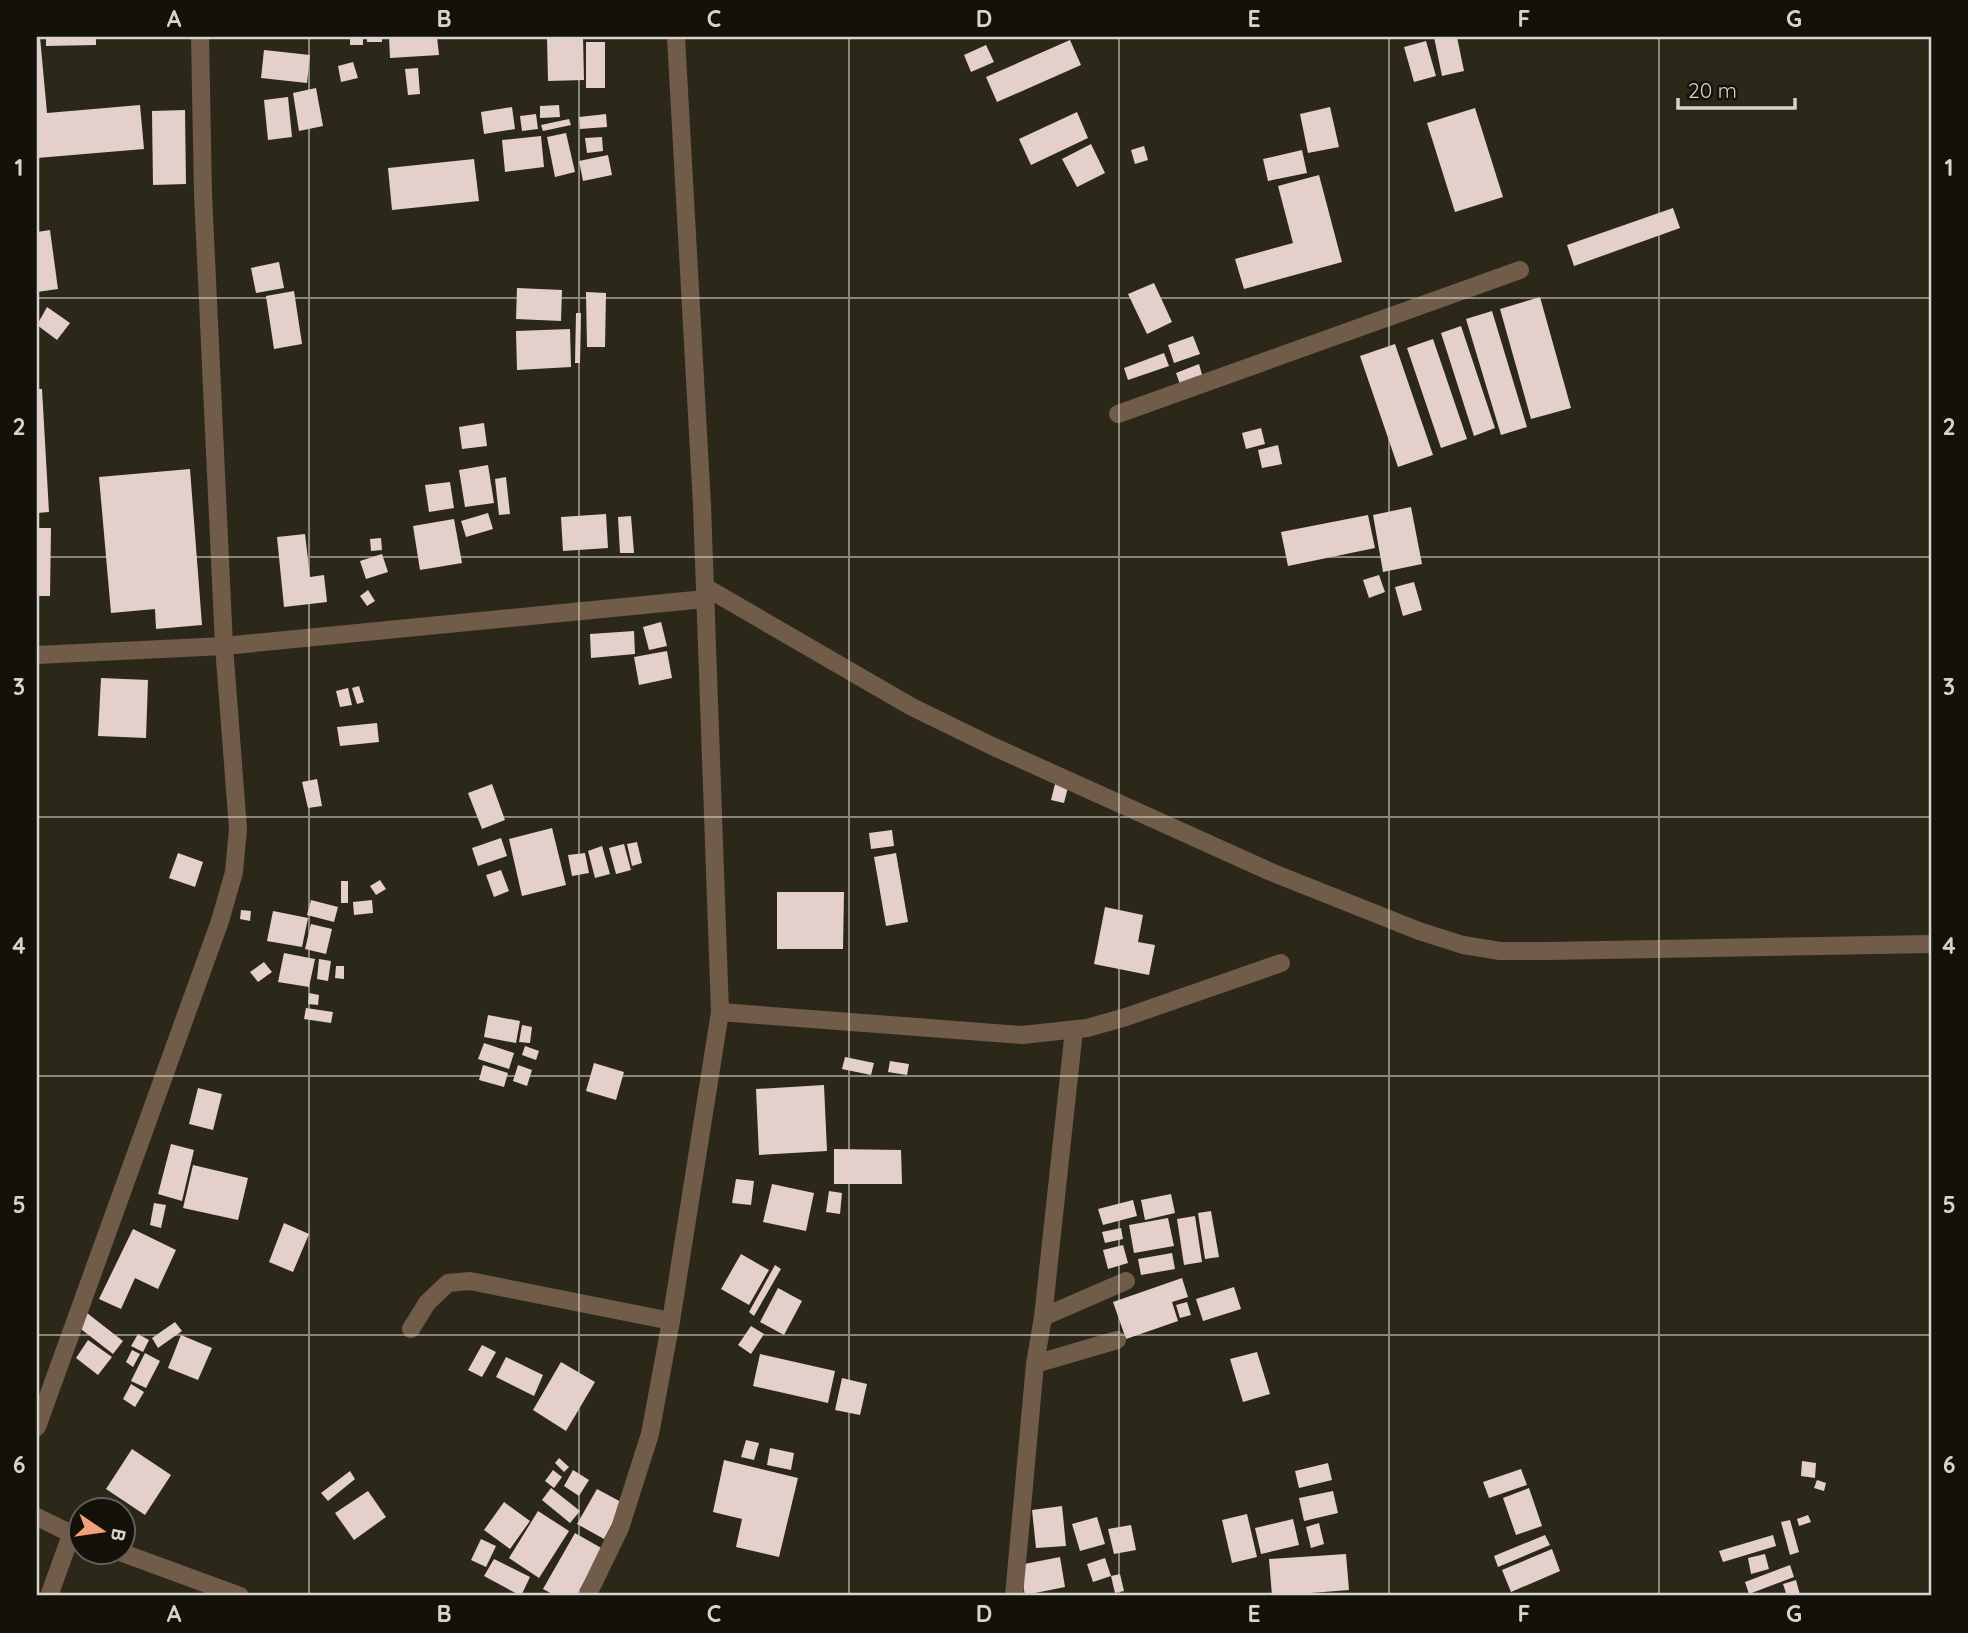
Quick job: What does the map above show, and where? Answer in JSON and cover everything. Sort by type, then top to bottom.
[{"type":"street","points":[[37,1427],[220,921],[234,872],[238,829],[224,646],[203,194],[201,37]]},
{"type":"street","points":[[587,1596],[620,1528],[650,1433],[671,1321],[720,1012],[702,505],[676,37]]},
{"type":"street","points":[[1118,414],[1520,270]]},
{"type":"street","points":[[37,655],[224,646],[705,593],[912,707],[992,746],[1271,872],[1419,931],[1463,945],[1500,951],[1548,951],[1931,944]]},
{"type":"street","points":[[720,1012],[1022,1035],[1074,1030],[1126,1017],[1281,963]]},
{"type":"street","points":[[1014,1596],[1035,1364],[1074,1030]]},
{"type":"street","points":[[411,1329],[428,1303],[448,1283],[470,1281],[671,1321]]},
{"type":"street","points":[[1042,1317],[1126,1281]]},
{"type":"street","points":[[1035,1364],[1117,1340]]},
{"type":"street","points":[[37,1517],[66,1531]]},
{"type":"street","points":[[49,1596],[66,1549]]},
{"type":"street","points":[[136,1558],[240,1596]]},
{"type":"building","points":[[37,37],[40,37],[47,113],[140,105],[144,149],[37,158]]},
{"type":"building","points":[[46,37],[96,37],[96,45],[46,46]]},
{"type":"building","points":[[350,37],[363,37],[363,45],[350,45]]},
{"type":"building","points":[[367,37],[382,37],[382,42],[367,42]]},
{"type":"building","points":[[389,37],[437,37],[439,55],[390,58]]},
{"type":"building","points":[[547,37],[583,37],[584,80],[548,81]]},
{"type":"building","points":[[1434,37],[1457,37],[1464,71],[1442,76]]},
{"type":"building","points":[[1070,40],[1081,65],[997,102],[986,77]]},
{"type":"building","points":[[1426,41],[1436,76],[1414,82],[1404,47]]},
{"type":"building","points":[[586,42],[605,42],[605,88],[586,88]]},
{"type":"building","points":[[986,45],[994,62],[971,72],[964,55]]},
{"type":"building","points":[[264,50],[310,55],[307,83],[261,78]]},
{"type":"building","points":[[353,62],[358,78],[341,82],[338,66]]},
{"type":"building","points":[[418,68],[420,94],[408,95],[405,69]]},
{"type":"building","points":[[316,88],[323,126],[299,131],[293,93]]},
{"type":"building","points":[[288,97],[292,137],[268,140],[264,100]]},
{"type":"building","points":[[559,105],[560,117],[540,118],[540,106]]},
{"type":"building","points":[[512,107],[515,129],[484,134],[481,112]]},
{"type":"building","points":[[1330,107],[1339,147],[1308,153],[1300,114]]},
{"type":"building","points":[[1475,108],[1503,197],[1455,212],[1427,123]]},
{"type":"building","points":[[185,110],[186,184],[153,185],[152,111]]},
{"type":"building","points":[[1077,112],[1088,138],[1031,165],[1019,139]]},
{"type":"building","points":[[536,114],[538,129],[522,131],[520,116]]},
{"type":"building","points":[[606,114],[607,127],[580,129],[579,117]]},
{"type":"building","points":[[569,119],[571,125],[543,131],[541,125]]},
{"type":"building","points":[[566,133],[575,172],[555,177],[547,137]]},
{"type":"building","points":[[541,136],[544,167],[505,172],[502,140]]},
{"type":"building","points":[[602,137],[603,151],[587,153],[585,138]]},
{"type":"building","points":[[1091,144],[1105,173],[1077,187],[1062,159]]},
{"type":"building","points":[[1144,146],[1148,160],[1135,164],[1131,150]]},
{"type":"building","points":[[1302,150],[1307,173],[1268,181],[1263,159]]},
{"type":"building","points":[[608,155],[612,175],[583,181],[579,161]]},
{"type":"building","points":[[474,159],[479,201],[392,210],[388,168]]},
{"type":"building","points":[[1319,175],[1342,262],[1244,289],[1235,259],[1293,243],[1278,186]]},
{"type":"building","points":[[1673,208],[1680,228],[1574,266],[1567,245]]},
{"type":"building","points":[[50,230],[58,289],[37,292],[37,232]]},
{"type":"building","points":[[279,262],[284,288],[256,293],[251,268]]},
{"type":"building","points":[[1154,283],[1172,322],[1147,334],[1128,294]]},
{"type":"building","points":[[517,288],[562,290],[561,321],[516,319]]},
{"type":"building","points":[[294,291],[302,344],[274,349],[266,296]]},
{"type":"building","points":[[586,292],[606,293],[605,347],[587,347]]},
{"type":"building","points":[[1540,297],[1571,408],[1531,419],[1500,309]]},
{"type":"building","points":[[47,307],[70,323],[57,340],[37,325]]},
{"type":"building","points":[[1492,311],[1527,427],[1501,435],[1466,319]]},
{"type":"building","points":[[576,313],[581,313],[580,363],[575,363]]},
{"type":"building","points":[[1461,326],[1495,428],[1474,436],[1441,333]]},
{"type":"building","points":[[570,329],[571,367],[517,370],[516,331]]},
{"type":"building","points":[[1193,336],[1200,354],[1174,363],[1168,345]]},
{"type":"building","points":[[1433,339],[1467,439],[1441,448],[1407,348]]},
{"type":"building","points":[[1395,344],[1433,455],[1398,467],[1360,356]]},
{"type":"building","points":[[1164,353],[1169,366],[1128,380],[1124,368]]},
{"type":"building","points":[[1199,364],[1203,378],[1181,387],[1176,373]]},
{"type":"building","points":[[37,389],[42,389],[49,512],[37,513]]},
{"type":"building","points":[[484,423],[487,446],[462,449],[459,427]]},
{"type":"building","points":[[1261,428],[1265,444],[1246,449],[1242,433]]},
{"type":"building","points":[[1278,445],[1282,464],[1262,468],[1258,450]]},
{"type":"building","points":[[488,465],[494,503],[465,507],[459,470]]},
{"type":"building","points":[[190,469],[202,625],[156,629],[155,609],[111,613],[99,477]]},
{"type":"building","points":[[506,477],[510,514],[499,515],[495,479]]},
{"type":"building","points":[[450,482],[454,508],[429,512],[425,485]]},
{"type":"building","points":[[1411,507],[1422,564],[1383,572],[1373,515]]},
{"type":"building","points":[[488,513],[493,529],[466,537],[461,521]]},
{"type":"building","points":[[606,514],[608,548],[563,551],[561,517]]},
{"type":"building","points":[[1368,515],[1375,548],[1288,566],[1281,532]]},
{"type":"building","points":[[631,516],[634,553],[620,553],[618,517]]},
{"type":"building","points":[[454,519],[462,563],[420,570],[413,526]]},
{"type":"building","points":[[37,528],[51,528],[50,596],[37,596]]},
{"type":"building","points":[[305,534],[310,577],[324,575],[327,602],[284,607],[277,537]]},
{"type":"building","points":[[381,538],[382,550],[371,551],[370,539]]},
{"type":"building","points":[[382,554],[388,572],[366,579],[360,561]]},
{"type":"building","points":[[1379,575],[1385,592],[1369,598],[1363,580]]},
{"type":"building","points":[[1414,582],[1422,610],[1403,616],[1395,587]]},
{"type":"building","points":[[368,590],[375,601],[367,606],[360,596]]},
{"type":"building","points":[[661,622],[667,646],[649,650],[643,627]]},
{"type":"building","points":[[634,631],[635,654],[591,658],[590,634]]},
{"type":"building","points":[[667,651],[672,678],[639,685],[634,657]]},
{"type":"building","points":[[101,678],[148,680],[146,738],[98,736]]},
{"type":"building","points":[[359,686],[364,702],[357,704],[352,688]]},
{"type":"building","points":[[348,688],[352,705],[340,707],[336,691]]},
{"type":"building","points":[[377,723],[379,742],[340,746],[337,727]]},
{"type":"building","points":[[317,779],[322,806],[308,808],[302,782]]},
{"type":"building","points":[[492,784],[505,820],[482,829],[468,793]]},
{"type":"building","points":[[1055,784],[1068,787],[1064,803],[1051,800]]},
{"type":"building","points":[[552,828],[566,885],[522,896],[509,839]]},
{"type":"building","points":[[892,830],[894,846],[871,849],[869,833]]},
{"type":"building","points":[[501,838],[507,856],[478,866],[472,848]]},
{"type":"building","points":[[637,842],[642,863],[632,866],[627,844]]},
{"type":"building","points":[[624,844],[631,870],[616,874],[609,848]]},
{"type":"building","points":[[602,846],[610,874],[595,878],[588,851]]},
{"type":"building","points":[[178,853],[203,862],[195,887],[169,878]]},
{"type":"building","points":[[585,853],[589,873],[572,876],[568,855]]},
{"type":"building","points":[[896,853],[908,922],[886,926],[874,857]]},
{"type":"building","points":[[501,870],[509,891],[494,897],[486,875]]},
{"type":"building","points":[[380,880],[386,889],[376,895],[370,886]]},
{"type":"building","points":[[341,881],[348,881],[348,903],[341,903]]},
{"type":"building","points":[[777,892],[844,892],[843,949],[777,949]]},
{"type":"building","points":[[311,900],[338,907],[334,922],[307,915]]},
{"type":"building","points":[[372,900],[373,913],[354,915],[353,902]]},
{"type":"building","points":[[1105,907],[1143,915],[1138,942],[1155,945],[1149,975],[1094,964]]},
{"type":"building","points":[[241,910],[251,911],[250,921],[240,919]]},
{"type":"building","points":[[273,911],[308,918],[302,947],[267,941]]},
{"type":"building","points":[[311,924],[332,929],[326,954],[305,949]]},
{"type":"building","points":[[284,953],[315,959],[309,987],[278,982]]},
{"type":"building","points":[[319,959],[331,961],[328,981],[317,979]]},
{"type":"building","points":[[264,962],[272,972],[258,982],[250,972]]},
{"type":"building","points":[[336,966],[344,966],[344,979],[335,978]]},
{"type":"building","points":[[309,993],[319,995],[318,1005],[308,1004]]},
{"type":"building","points":[[306,1008],[333,1012],[331,1023],[304,1019]]},
{"type":"building","points":[[488,1015],[520,1021],[516,1043],[484,1037]]},
{"type":"building","points":[[522,1025],[532,1027],[530,1043],[519,1042]]},
{"type":"building","points":[[484,1043],[514,1053],[509,1069],[478,1059]]},
{"type":"building","points":[[525,1046],[539,1051],[536,1060],[522,1055]]},
{"type":"building","points":[[845,1057],[874,1063],[871,1075],[842,1069]]},
{"type":"building","points":[[890,1061],[909,1064],[907,1075],[888,1072]]},
{"type":"building","points":[[594,1063],[624,1072],[616,1100],[586,1091]]},
{"type":"building","points":[[483,1065],[508,1073],[504,1087],[479,1080]]},
{"type":"building","points":[[518,1065],[532,1070],[527,1086],[513,1081]]},
{"type":"building","points":[[824,1085],[827,1151],[759,1155],[756,1089]]},
{"type":"building","points":[[198,1088],[222,1094],[213,1130],[189,1124]]},
{"type":"building","points":[[171,1144],[194,1150],[182,1201],[158,1194]]},
{"type":"building","points":[[834,1149],[901,1150],[902,1184],[834,1184]]},
{"type":"building","points":[[193,1165],[248,1178],[238,1220],[183,1208]]},
{"type":"building","points":[[736,1179],[754,1181],[751,1205],[732,1203]]},
{"type":"building","points":[[772,1184],[814,1193],[806,1231],[763,1222]]},
{"type":"building","points":[[829,1191],[842,1193],[840,1214],[826,1212]]},
{"type":"building","points":[[1171,1194],[1175,1213],[1145,1220],[1141,1200]]},
{"type":"building","points":[[1133,1200],[1137,1216],[1103,1225],[1098,1209]]},
{"type":"building","points":[[154,1203],[166,1205],[161,1228],[150,1225]]},
{"type":"building","points":[[1211,1211],[1219,1257],[1205,1259],[1198,1213]]},
{"type":"building","points":[[1195,1216],[1202,1262],[1184,1265],[1177,1219]]},
{"type":"building","points":[[1168,1218],[1174,1246],[1134,1253],[1129,1225]]},
{"type":"building","points":[[284,1223],[309,1234],[293,1272],[269,1262]]},
{"type":"building","points":[[1121,1228],[1123,1239],[1105,1243],[1102,1232]]},
{"type":"building","points":[[133,1229],[176,1250],[158,1289],[135,1278],[121,1309],[99,1299]]},
{"type":"building","points":[[1123,1245],[1128,1263],[1108,1269],[1103,1250]]},
{"type":"building","points":[[1172,1253],[1175,1269],[1141,1275],[1138,1259]]},
{"type":"building","points":[[741,1254],[769,1270],[749,1305],[721,1289]]},
{"type":"building","points":[[775,1265],[781,1269],[754,1316],[749,1312]]},
{"type":"building","points":[[1182,1278],[1188,1297],[1172,1302],[1178,1321],[1126,1339],[1113,1302]]},
{"type":"building","points":[[1234,1287],[1241,1309],[1203,1321],[1196,1299]]},
{"type":"building","points":[[778,1288],[802,1301],[784,1335],[760,1322]]},
{"type":"building","points":[[1187,1302],[1191,1315],[1180,1318],[1176,1305]]},
{"type":"building","points":[[87,1313],[123,1341],[113,1354],[77,1326]]},
{"type":"building","points":[[175,1322],[182,1331],[158,1348],[152,1338]]},
{"type":"building","points":[[751,1326],[764,1334],[751,1354],[738,1345]]},
{"type":"building","points":[[138,1334],[149,1340],[143,1352],[131,1346]]},
{"type":"building","points":[[181,1335],[212,1348],[198,1380],[168,1368]]},
{"type":"building","points":[[88,1340],[112,1357],[98,1375],[76,1358]]},
{"type":"building","points":[[482,1345],[496,1352],[482,1377],[468,1370]]},
{"type":"building","points":[[132,1350],[140,1354],[133,1367],[126,1362]]},
{"type":"building","points":[[1257,1352],[1270,1394],[1243,1402],[1230,1359]]},
{"type":"building","points":[[145,1353],[160,1361],[146,1388],[131,1381]]},
{"type":"building","points":[[760,1354],[835,1371],[828,1403],[753,1386]]},
{"type":"building","points":[[506,1357],[543,1375],[534,1396],[496,1377]]},
{"type":"building","points":[[561,1362],[595,1382],[566,1431],[533,1410]]},
{"type":"building","points":[[842,1378],[867,1384],[860,1415],[835,1410]]},
{"type":"building","points":[[131,1384],[144,1392],[135,1407],[123,1399]]},
{"type":"building","points":[[746,1440],[759,1443],[754,1460],[741,1457]]},
{"type":"building","points":[[770,1448],[794,1453],[791,1470],[767,1465]]},
{"type":"building","points":[[132,1449],[171,1475],[145,1515],[136,1509],[136,1496],[116,1496],[106,1489]]},
{"type":"building","points":[[559,1458],[569,1467],[564,1472],[555,1463]]},
{"type":"building","points":[[724,1460],[798,1478],[779,1557],[736,1547],[742,1519],[713,1512]]},
{"type":"building","points":[[1802,1461],[1816,1463],[1815,1478],[1801,1476]]},
{"type":"building","points":[[1328,1463],[1332,1480],[1299,1488],[1295,1471]]},
{"type":"building","points":[[1521,1469],[1527,1485],[1489,1498],[1483,1482]]},
{"type":"building","points":[[553,1470],[562,1477],[554,1488],[545,1481]]},
{"type":"building","points":[[573,1470],[589,1480],[579,1496],[564,1486]]},
{"type":"building","points":[[350,1471],[355,1479],[328,1501],[321,1493]]},
{"type":"building","points":[[1817,1480],[1826,1483],[1824,1491],[1814,1488]]},
{"type":"building","points":[[551,1488],[580,1511],[570,1523],[542,1500]]},
{"type":"building","points":[[1529,1488],[1542,1526],[1516,1535],[1503,1498]]},
{"type":"building","points":[[597,1489],[623,1503],[604,1539],[577,1524]]},
{"type":"building","points":[[368,1491],[386,1517],[354,1540],[335,1513]]},
{"type":"building","points":[[1333,1491],[1338,1513],[1304,1521],[1299,1498]]},
{"type":"building","points":[[504,1502],[530,1521],[510,1549],[484,1530]]},
{"type":"building","points":[[1062,1506],[1066,1546],[1036,1548],[1032,1510]]},
{"type":"building","points":[[538,1511],[569,1531],[539,1578],[509,1558]]},
{"type":"building","points":[[1247,1514],[1257,1557],[1232,1563],[1222,1520]]},
{"type":"building","points":[[1808,1515],[1811,1522],[1799,1526],[1797,1519]]},
{"type":"building","points":[[1097,1517],[1105,1544],[1080,1551],[1072,1524]]},
{"type":"building","points":[[1293,1519],[1299,1545],[1261,1554],[1255,1528]]},
{"type":"building","points":[[1790,1520],[1799,1552],[1790,1555],[1781,1522]]},
{"type":"building","points":[[1319,1523],[1324,1544],[1311,1548],[1306,1527]]},
{"type":"building","points":[[1131,1525],[1136,1550],[1114,1554],[1108,1529]]},
{"type":"building","points":[[575,1533],[603,1549],[576,1596],[556,1596],[543,1589]]},
{"type":"building","points":[[1545,1535],[1550,1545],[1498,1567],[1494,1556]]},
{"type":"building","points":[[1773,1535],[1776,1546],[1723,1562],[1719,1551]]},
{"type":"building","points":[[481,1539],[496,1546],[486,1567],[471,1560]]},
{"type":"building","points":[[1552,1549],[1560,1571],[1511,1592],[1502,1570]]},
{"type":"building","points":[[1346,1554],[1349,1590],[1272,1596],[1269,1559]]},
{"type":"building","points":[[1765,1554],[1769,1569],[1751,1574],[1748,1558]]},
{"type":"building","points":[[1060,1557],[1065,1587],[1025,1595],[1019,1565]]},
{"type":"building","points":[[1105,1558],[1111,1576],[1093,1582],[1087,1564]]},
{"type":"building","points":[[494,1559],[530,1577],[521,1596],[484,1576]]},
{"type":"building","points":[[1790,1565],[1794,1577],[1749,1594],[1745,1582]]},
{"type":"building","points":[[1120,1574],[1124,1591],[1115,1593],[1111,1576]]},
{"type":"building","points":[[1796,1580],[1800,1595],[1787,1596],[1783,1584]]}]
